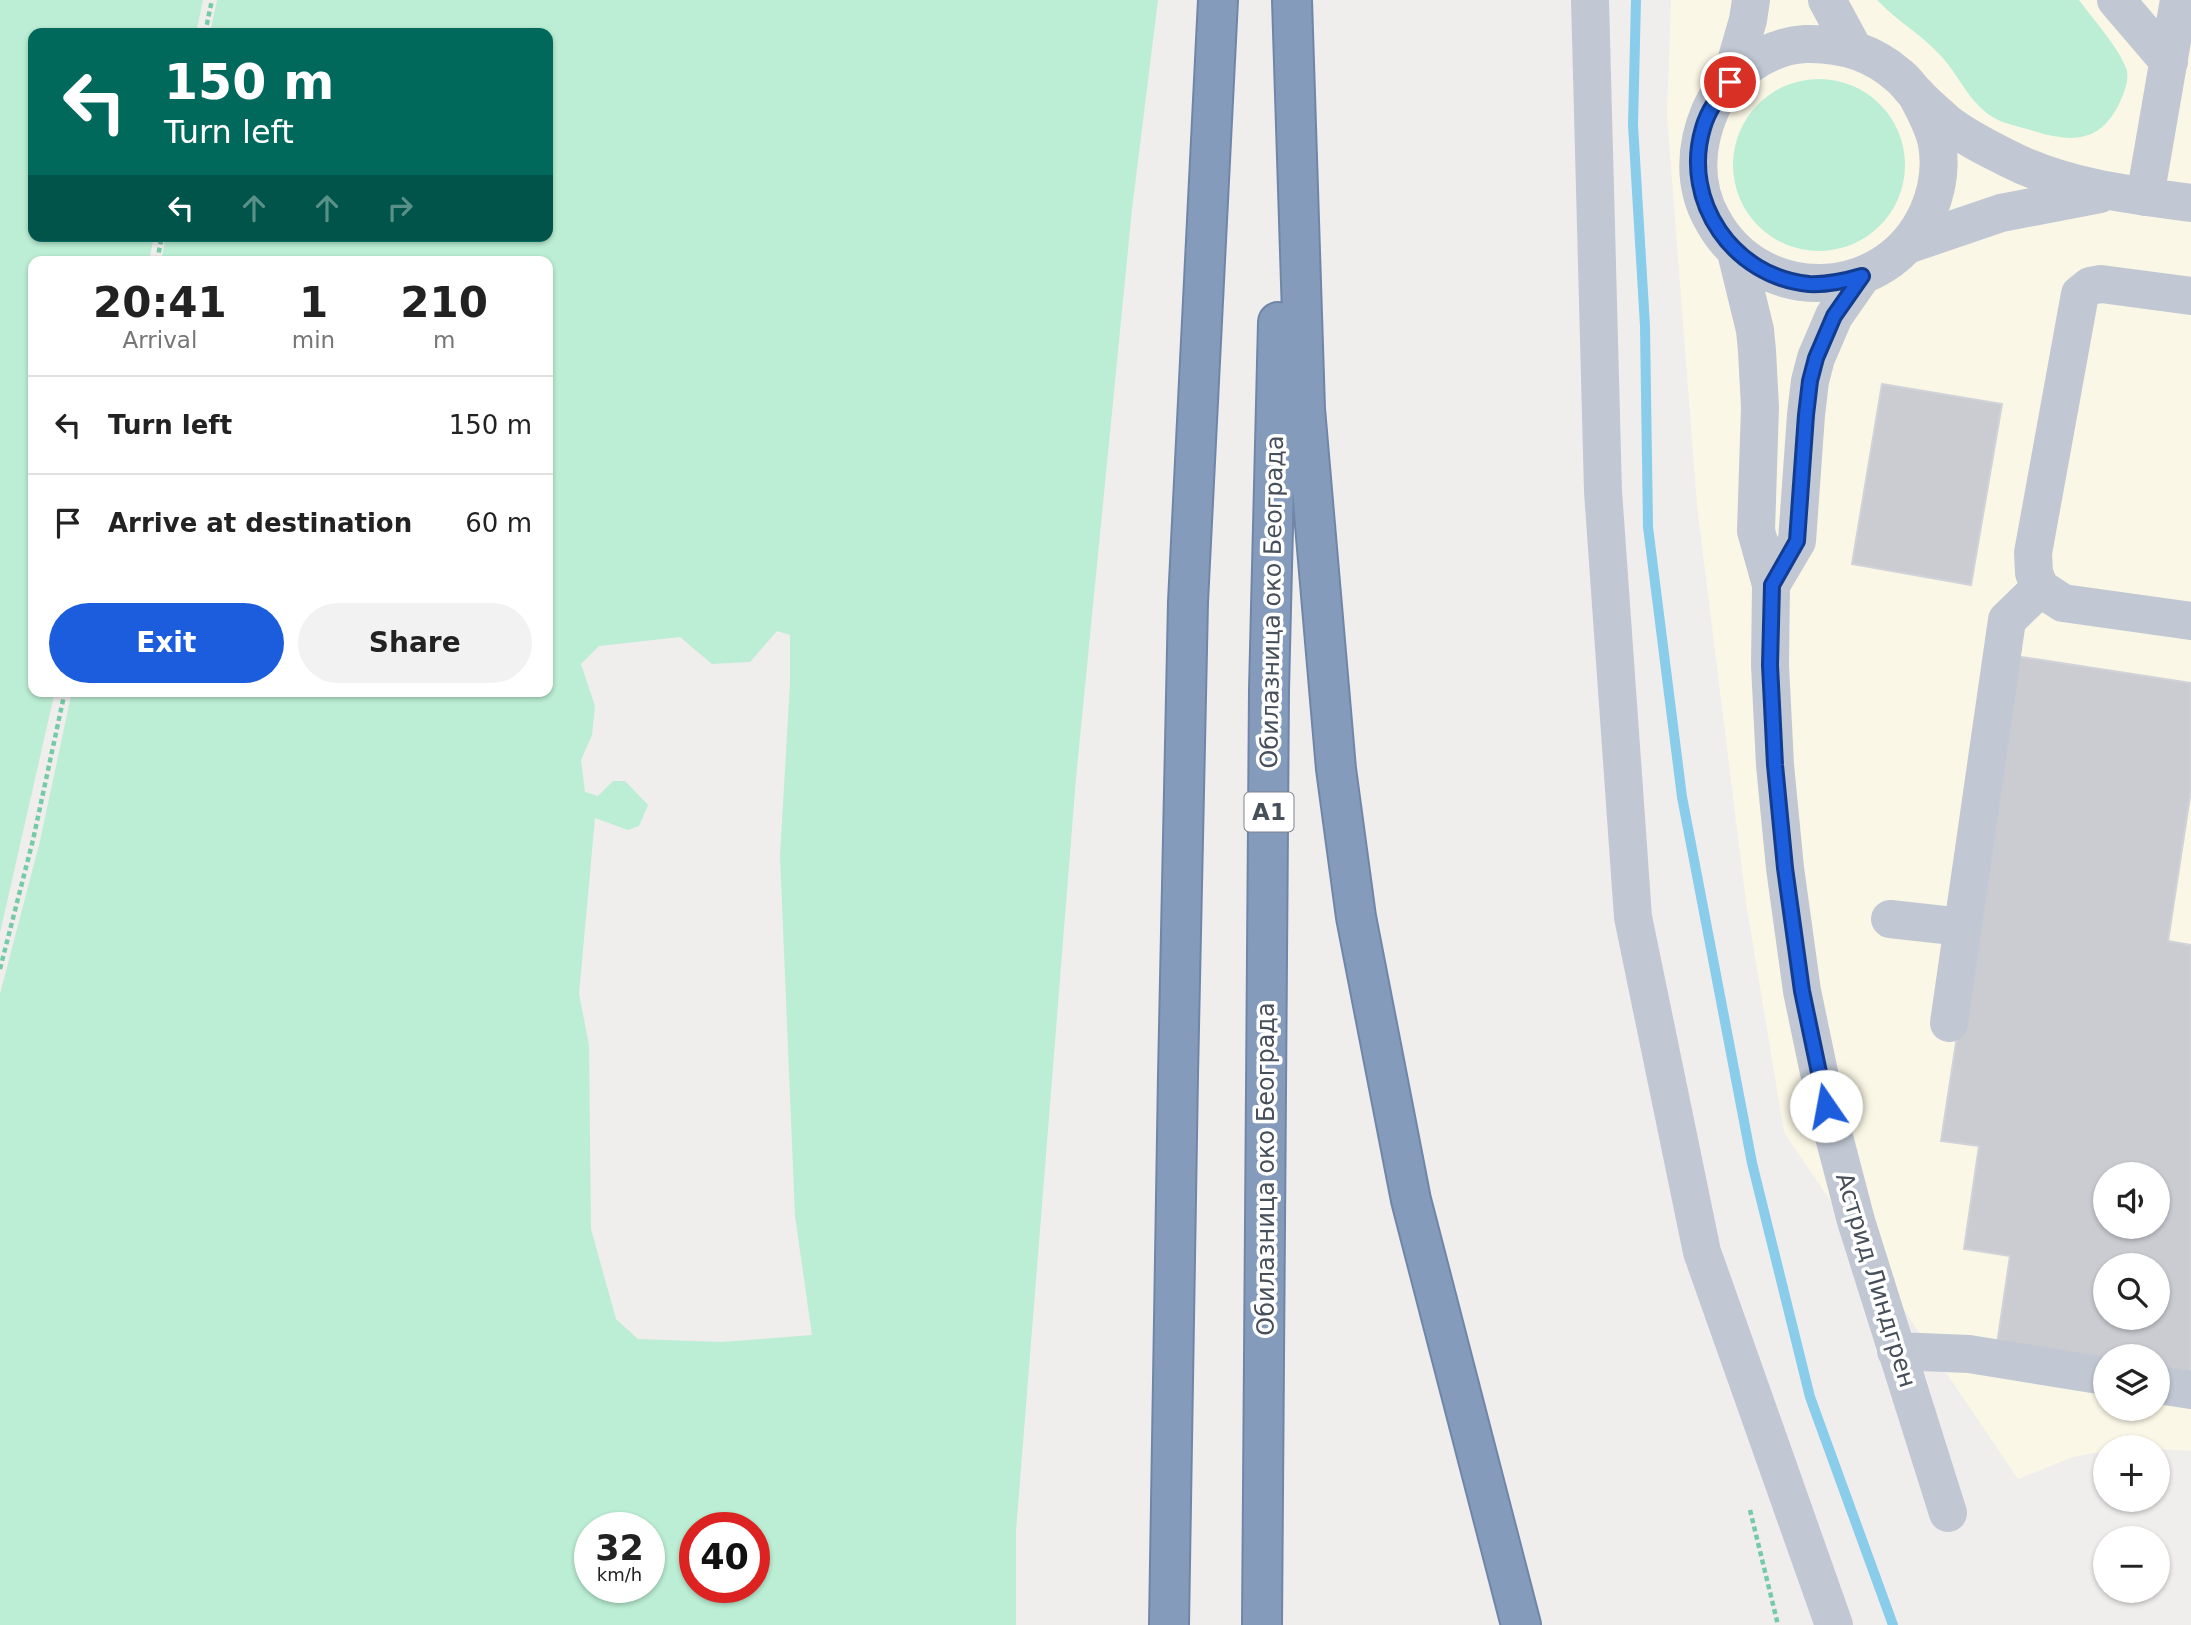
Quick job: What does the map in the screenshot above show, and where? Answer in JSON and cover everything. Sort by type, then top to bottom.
[{"type":"highway","points":[[1169,1625],[1188,602],[1218,0]]},
{"type":"highway","name":"Обилазница око Београда","points":[[1262,1625],[1269,690],[1285,0]]},
{"type":"highway","points":[[1292,0],[1304,409],[1336,769],[1356,917],[1411,1200],[1521,1625]]},
{"type":"street","points":[[1590,0],[1603,491],[1633,917],[1702,1252],[1834,1625]]},
{"type":"street","points":[[1730,82],[1751,0]]},
{"type":"street","points":[[1827,0],[1853,48]]},
{"type":"street","points":[[2116,0],[2169,62]]},
{"type":"street","points":[[2129,195],[2169,62],[2179,0]]},
{"type":"street","points":[[1917,96],[1930,120],[1937,145],[1938,173],[1933,199],[1922,224],[1907,246],[1886,263],[1862,276],[1837,283],[1810,284],[1783,279],[1758,268],[1736,252],[1718,232],[1706,208],[1699,182],[1698,155],[1703,128],[1713,104],[1730,82],[1750,64],[1773,52],[1800,45],[1826,44],[1853,48],[1876,59],[1899,75],[1917,96],[1948,124],[2036,172],[2129,195],[2191,203]]},
{"type":"street","points":[[1907,246],[2001,213],[2036,205],[2129,195]]},
{"type":"street","name":"Астрид Линдгрен","points":[[1736,252],[1751,308],[1758,351],[1760,407],[1756,531],[1772,585],[1770,665],[1775,765],[1785,868],[1802,991],[1856,1222],[1948,1513]]},
{"type":"street","name":"Астрид Линдгрен","points":[[1772,585],[1797,541],[1806,415],[1816,358],[1834,316],[1862,276]]},
{"type":"street","points":[[2191,296],[2101,284],[2090,286],[2080,294],[2033,553],[2034,573],[2040,588],[2063,603],[2191,621]]},
{"type":"street","points":[[1949,1023],[2007,620],[2040,588]]},
{"type":"street","points":[[1890,919],[1962,927]]},
{"type":"street","points":[[1896,1351],[1969,1354],[2093,1374]]},
{"type":"street","points":[[2170,1387],[2191,1390]]},
{"type":"path","points":[[206,28],[212,0]]},
{"type":"path","points":[[0,969],[33,840],[64,697]]},
{"type":"shaded area","points":[[1671,0],[2191,0],[2191,1451],[2170,1450],[2170,1435],[2093,1435],[2093,1453],[2073,1457],[2018,1479],[1784,1132],[1746,902],[1697,505],[1667,115]]},
{"type":"green space","points":[[0,0],[203,0],[197,28],[28,28],[28,242],[153,242],[150,256],[28,256],[28,697],[54,697],[0,933]]},
{"type":"green space","points":[[217,0],[1158,0],[1132,209],[1076,778],[1016,1531],[1016,1625],[0,1625],[0,994],[40,841],[71,697],[553,697],[553,256],[162,256],[165,242],[553,242],[553,28],[211,28]],"holes":[[[777,631],[790,635],[790,683],[780,856],[795,1216],[812,1335],[722,1342],[638,1339],[616,1319],[591,1229],[589,1045],[579,994],[595,818],[628,830],[639,826],[648,805],[625,781],[613,781],[598,796],[585,792],[581,760],[592,735],[595,706],[581,664],[599,646],[680,637],[712,664],[750,662]]]},
{"type":"green space","points":[[1877,0],[2079,0],[2124,63],[2127,75],[2124,93],[2110,119],[2100,129],[2078,137],[2054,136],[1996,119],[1972,99],[1948,64],[1926,41]]},
{"type":"green space","points":[[1819,79],[1852,85],[1880,104],[1899,132],[1905,165],[1899,198],[1880,226],[1852,245],[1819,251],[1786,245],[1758,226],[1739,198],[1733,165],[1739,132],[1758,104],[1786,85]]},
{"type":"building","points":[[1882,384],[2002,404],[1971,585],[1852,564]]},
{"type":"building","points":[[2015,656],[2191,683],[2191,790],[2168,941],[2191,945],[2191,1381],[2170,1378],[2170,1344],[2093,1344],[2093,1366],[1996,1351],[2010,1256],[1964,1249],[1979,1146],[1941,1141]]},
{"type":"waterway","points":[[1636,0],[1633,125],[1645,326],[1648,527],[1682,797],[1752,1163],[1810,1397],[1893,1625]]},
{"type":"route","points":[[1730,82],[1713,104],[1703,128],[1698,155],[1699,182],[1706,208],[1718,232],[1736,252],[1758,268],[1783,279],[1810,284],[1837,283],[1862,276],[1834,316],[1816,358],[1806,415],[1797,541],[1772,585],[1770,665],[1775,765],[1785,868],[1802,991],[1826,1106]]}]
